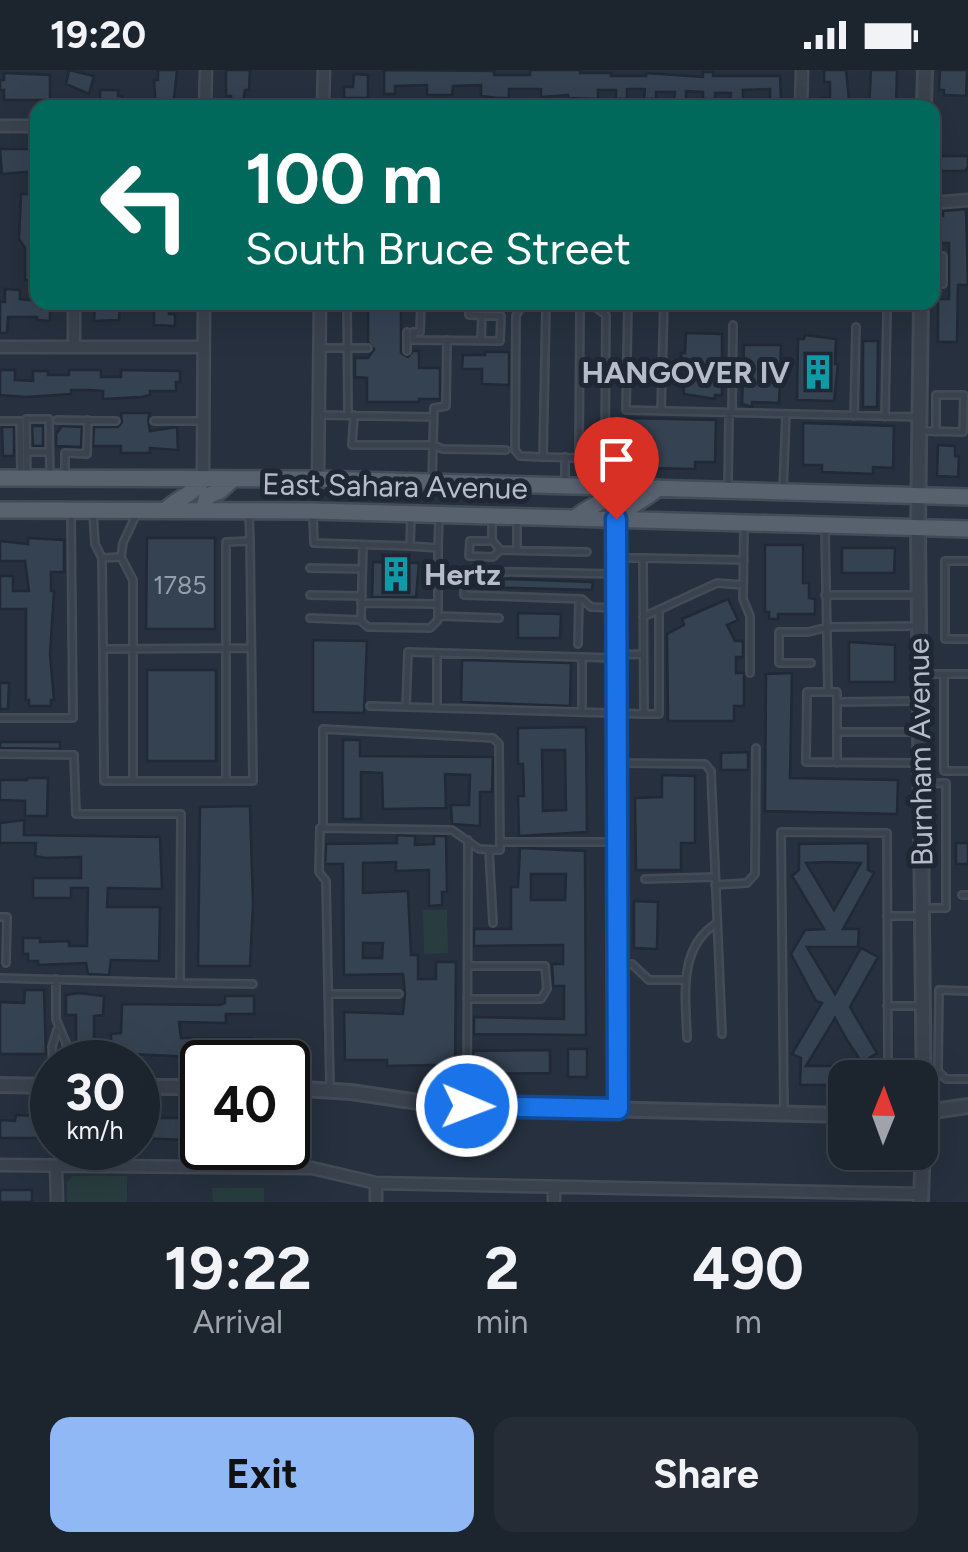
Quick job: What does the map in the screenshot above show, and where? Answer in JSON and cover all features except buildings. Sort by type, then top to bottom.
[{"type":"main road","name":"East Sahara Avenue","points":[[0,478],[432,481],[968,497]]},
{"type":"main road","points":[[166,510],[179,497],[193,492],[203,479]]},
{"type":"main road","points":[[204,510],[207,496],[220,492],[232,479]]},
{"type":"main road","points":[[574,518],[588,507],[607,501],[618,487]]},
{"type":"main road","points":[[616,519],[629,505],[646,499],[658,488]]},
{"type":"main road","name":"East Sahara Avenue","points":[[0,510],[312,511],[968,529]]},
{"type":"street","points":[[206,70],[206,100]]},
{"type":"street","points":[[323,100],[324,70]]},
{"type":"street","points":[[802,70],[802,100]]},
{"type":"street","points":[[924,70],[924,100]]},
{"type":"street","points":[[0,126],[30,126]]},
{"type":"street","points":[[940,202],[968,200]]},
{"type":"street","points":[[74,310],[74,347]]},
{"type":"street","points":[[203,479],[204,310]]},
{"type":"street","points":[[318,479],[320,310]]},
{"type":"street","name":"Burnham Avenue","points":[[922,310],[918,528],[922,1060]]},
{"type":"street","points":[[0,347],[203,347]]},
{"type":"street","points":[[616,519],[618,1109]]},
{"type":"street","points":[[0,1086],[30,1086]]},
{"type":"street","points":[[310,1089],[467,1106],[828,1114]]},
{"type":"street","points":[[938,1111],[968,1106]]},
{"type":"street","points":[[0,1165],[30,1166]]},
{"type":"street","points":[[160,1167],[312,1168],[376,1183],[554,1187],[681,1196],[921,1198]]},
{"type":"street","points":[[56,1170],[57,1202]]},
{"type":"street","name":"Burnham Avenue","points":[[921,1170],[921,1198]]},
{"type":"street","points":[[376,1183],[376,1202]]},
{"type":"street","points":[[554,1187],[554,1202]]},
{"type":"lane","points":[[943,256],[943,284]]},
{"type":"lane","points":[[347,310],[352,445],[506,450]]},
{"type":"lane","points":[[408,335],[420,332],[421,310]]},
{"type":"lane","points":[[408,335],[500,342],[500,316],[469,315],[469,310]]},
{"type":"lane","points":[[519,310],[514,450],[520,456],[579,458],[598,458],[605,452],[607,320],[601,310]]},
{"type":"lane","points":[[543,456],[546,310]]},
{"type":"lane","points":[[579,458],[580,310]]},
{"type":"lane","points":[[628,310],[626,410],[885,417],[920,424],[936,432],[963,432],[964,396],[936,395],[936,432]]},
{"type":"lane","points":[[661,411],[664,310]]},
{"type":"lane","points":[[885,417],[888,311]]},
{"type":"lane","points":[[482,316],[482,341]]},
{"type":"lane","points":[[728,490],[733,324]]},
{"type":"lane","points":[[854,416],[856,327]]},
{"type":"lane","points":[[407,351],[408,335]]},
{"type":"lane","points":[[432,481],[434,408],[446,406],[446,340]]},
{"type":"lane","points":[[320,348],[368,348]]},
{"type":"lane","points":[[783,492],[786,414]]},
{"type":"lane","points":[[319,415],[434,417]]},
{"type":"lane","points":[[24,478],[26,418],[50,418],[50,452],[58,478]]},
{"type":"lane","points":[[57,420],[116,420]]},
{"type":"lane","points":[[58,478],[65,453],[87,454],[88,420]]},
{"type":"lane","points":[[0,421],[20,421],[24,478]]},
{"type":"lane","points":[[154,421],[203,422]]},
{"type":"lane","points":[[26,452],[50,452]]},
{"type":"lane","points":[[565,486],[566,457]]},
{"type":"lane","points":[[0,718],[73,718],[71,510]]},
{"type":"lane","points":[[93,510],[95,544],[102,558],[104,781],[254,781],[250,510]]},
{"type":"lane","points":[[133,781],[133,580],[121,557],[123,543],[139,510]]},
{"type":"lane","points":[[312,511],[314,543],[438,548]]},
{"type":"lane","points":[[410,546],[411,513]]},
{"type":"lane","points":[[310,618],[361,620],[368,627],[430,628],[438,616],[439,514]]},
{"type":"lane","points":[[492,516],[492,541],[500,550]]},
{"type":"lane","points":[[517,516],[517,550]]},
{"type":"lane","points":[[744,523],[743,599],[750,616],[750,672]]},
{"type":"lane","points":[[825,526],[828,692]]},
{"type":"lane","points":[[226,781],[226,542],[250,541]]},
{"type":"lane","points":[[492,541],[470,541],[470,556],[493,557],[500,550],[587,552]]},
{"type":"lane","points":[[361,620],[363,545]]},
{"type":"lane","points":[[102,558],[121,557]]},
{"type":"lane","points":[[616,558],[744,560]]},
{"type":"lane","points":[[643,558],[644,714]]},
{"type":"lane","points":[[968,561],[945,560],[945,639],[968,639]]},
{"type":"lane","points":[[310,568],[362,570]]},
{"type":"lane","points":[[616,574],[464,572],[464,595],[579,599],[591,607],[616,608]]},
{"type":"lane","points":[[643,617],[717,584],[743,585]]},
{"type":"lane","points":[[310,594],[438,604]]},
{"type":"lane","points":[[825,595],[919,595]]},
{"type":"lane","points":[[578,644],[579,599]]},
{"type":"lane","points":[[370,706],[659,714],[659,610]]},
{"type":"lane","points":[[438,616],[499,618]]},
{"type":"lane","points":[[810,663],[779,662],[779,632],[919,626]]},
{"type":"lane","points":[[103,649],[252,648]]},
{"type":"lane","points":[[406,707],[408,652],[582,657],[644,654]]},
{"type":"lane","points":[[436,708],[437,653]]},
{"type":"lane","points":[[582,657],[582,712]]},
{"type":"lane","points":[[920,674],[968,674]]},
{"type":"lane","points":[[944,674],[944,771],[968,771]]},
{"type":"lane","points":[[837,762],[837,692],[807,692],[806,762],[920,764]]},
{"type":"lane","points":[[837,702],[920,701]]},
{"type":"lane","points":[[323,828],[452,830],[479,849],[500,850],[501,750],[493,738],[322,729],[320,872],[326,881],[330,1090]]},
{"type":"lane","points":[[837,732],[920,732]]},
{"type":"lane","points":[[715,886],[747,883],[756,874],[756,748]]},
{"type":"lane","points":[[0,754],[74,755],[76,814],[181,814],[180,982]]},
{"type":"lane","points":[[617,763],[707,764],[710,771],[722,1034]]},
{"type":"lane","points":[[887,916],[946,908],[946,783],[921,784]]},
{"type":"lane","points":[[784,1113],[781,832],[887,833],[888,1060]]},
{"type":"lane","points":[[467,1106],[468,840]]},
{"type":"lane","points":[[500,842],[617,842]]},
{"type":"lane","points":[[489,850],[493,923]]},
{"type":"lane","points":[[645,878],[715,877]]},
{"type":"lane","points":[[0,917],[7,917],[6,963]]},
{"type":"lane","points":[[687,1038],[685,980],[690,956],[717,923]]},
{"type":"lane","points":[[618,964],[632,964],[649,980],[685,980]]},
{"type":"lane","points":[[467,999],[541,999],[547,990],[545,966],[468,966]]},
{"type":"lane","points":[[0,978],[253,984]]},
{"type":"lane","points":[[56,979],[56,1018],[64,1040]]},
{"type":"lane","points":[[968,991],[939,990],[938,1071],[946,1079],[968,1079]]},
{"type":"lane","points":[[328,994],[399,994]]},
{"type":"lane","points":[[887,1006],[923,1006]]},
{"type":"lane","points":[[54,1040],[58,1028]]},
{"type":"green space","points":[[423,910],[447,910],[448,953],[424,954]]},
{"type":"green space","points":[[73,1176],[127,1176],[127,1202],[67,1202],[67,1182]]},
{"type":"green space","points":[[212,1188],[264,1188],[264,1202],[213,1202]]},
{"type":"place","name":"HANGOVER IV","points":[[818,372]]},
{"type":"place","name":"Hertz","points":[[396,574]]},
{"type":"route","points":[[467,1106],[618,1109],[616,519]]}]
